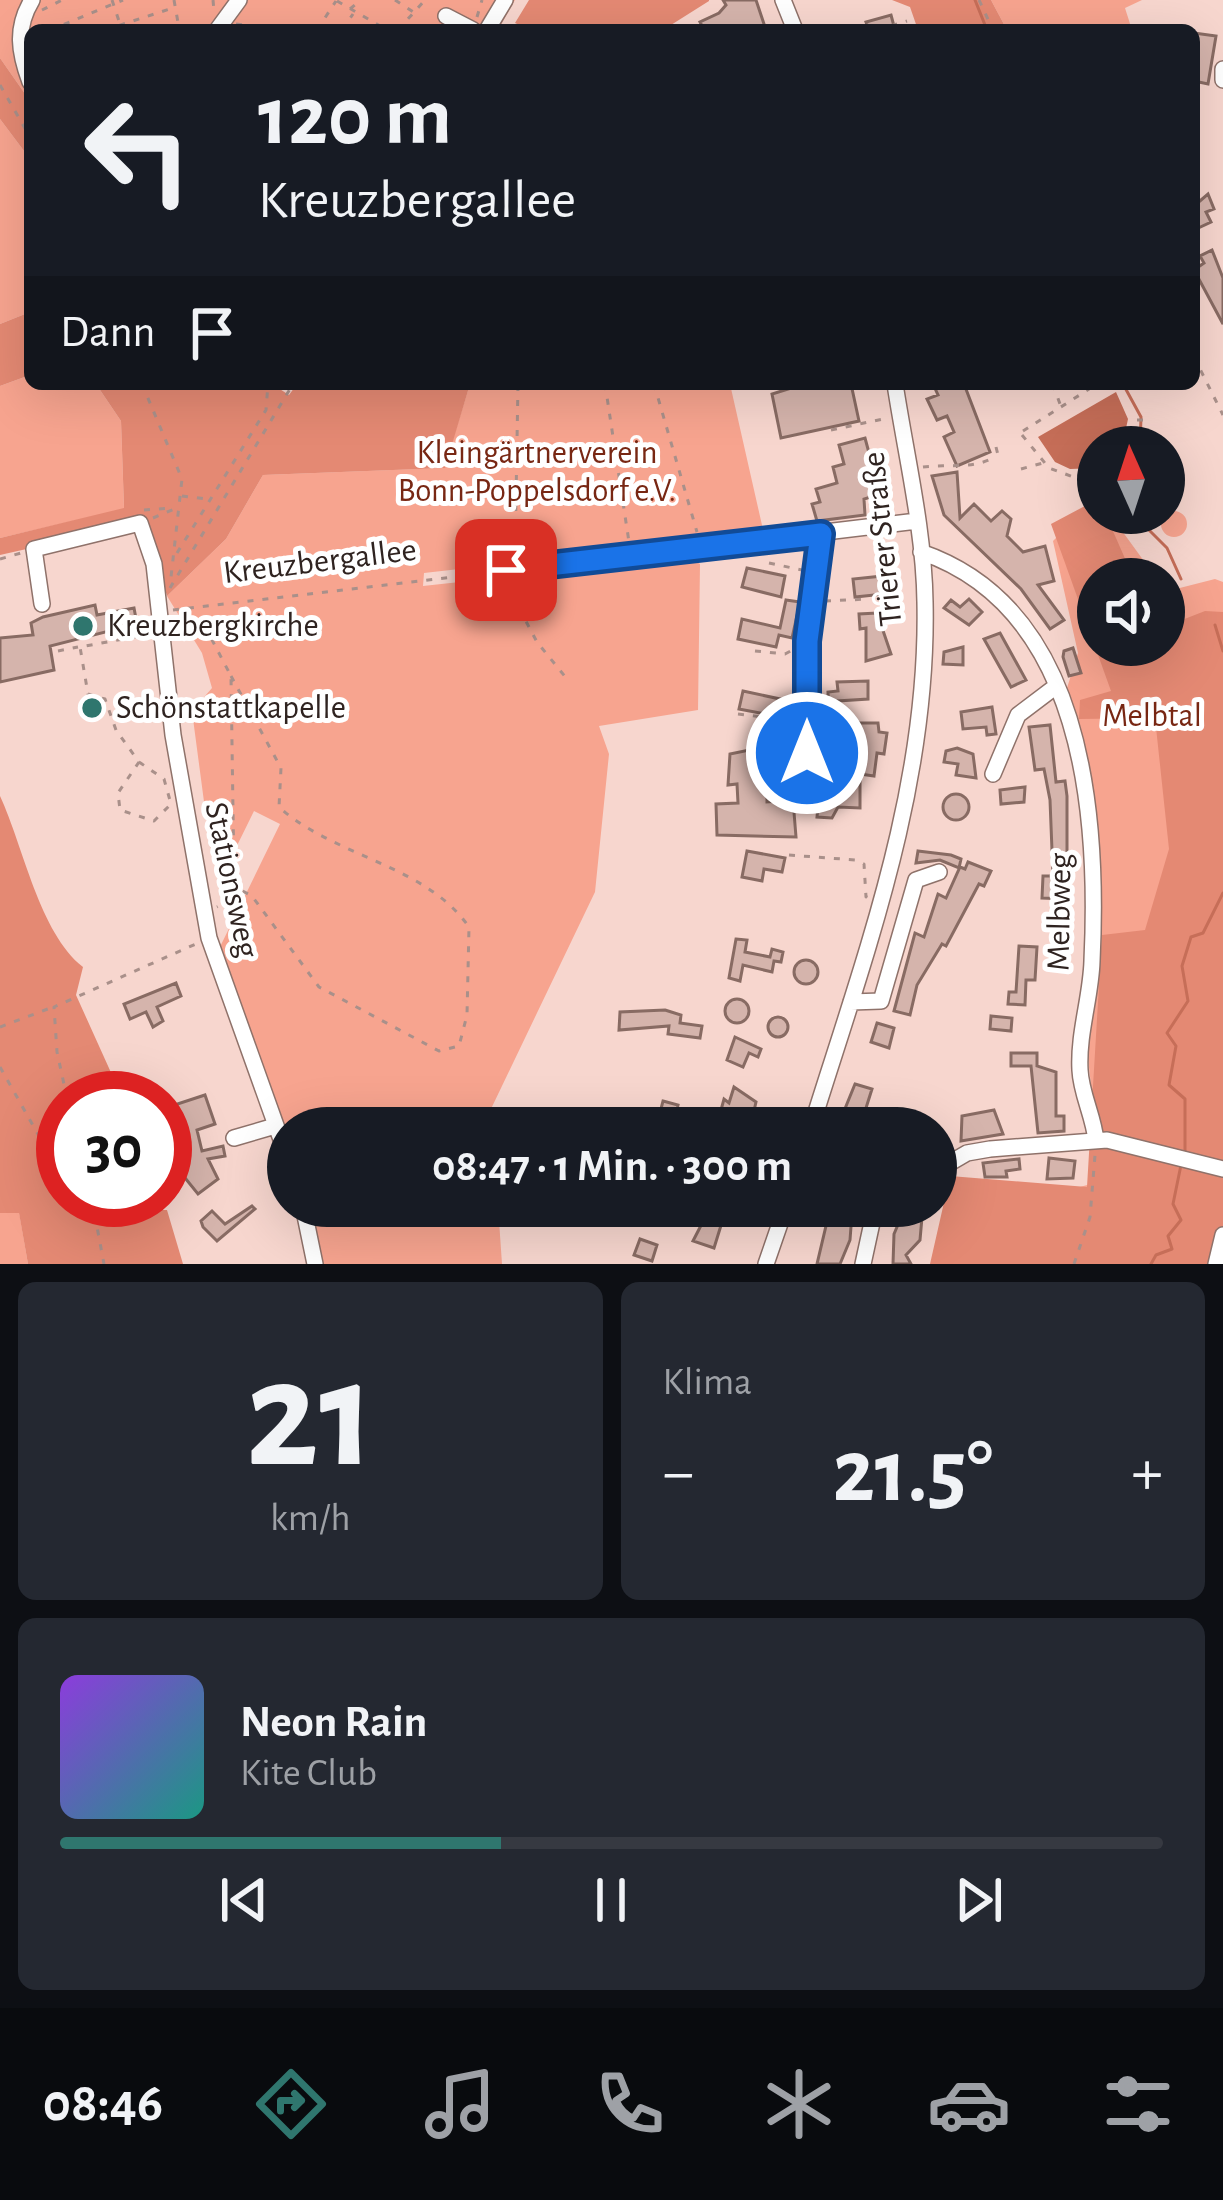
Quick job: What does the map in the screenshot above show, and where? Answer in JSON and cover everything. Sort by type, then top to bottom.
[{"type":"street","points":[[24,65],[20,28],[32,0]]},
{"type":"street","points":[[220,24],[239,0]]},
{"type":"street","points":[[446,16],[462,24]]},
{"type":"street","points":[[1223,69],[1223,80]]},
{"type":"street","name":"Trierer Straße","points":[[818,1107],[909,798],[925,626],[921,552],[896,390]]},
{"type":"street","points":[[42,604],[34,549],[136,517]]},
{"type":"street","name":"Stationsweg","points":[[136,517],[148,538],[172,735],[209,938],[268,1107]]},
{"type":"street","points":[[499,573],[917,521]]},
{"type":"street","points":[[804,769],[809,727],[807,641],[821,534]]},
{"type":"street","name":"Melbweg","points":[[921,552],[956,564],[1001,602],[1037,647],[1082,760],[1090,805],[1092,968],[1080,1072],[1096,1141]]},
{"type":"street","points":[[993,774],[1018,715],[1055,687]]},
{"type":"street","points":[[851,1002],[881,1001],[916,880],[939,872]]},
{"type":"street","points":[[234,1138],[267,1128]]},
{"type":"street","points":[[957,1159],[990,1149],[1096,1141],[1216,1167]]},
{"type":"street","points":[[307,1227],[315,1264]]},
{"type":"street","points":[[766,1264],[779,1227]]},
{"type":"street","points":[[863,1264],[871,1227]]},
{"type":"street","points":[[1216,1264],[1223,1234]]},
{"type":"path","points":[[63,24],[123,0]]},
{"type":"path","points":[[173,0],[178,24]]},
{"type":"path","points":[[394,0],[417,14]]},
{"type":"path","points":[[405,24],[425,0]]},
{"type":"path","points":[[337,1],[374,24]]},
{"type":"path","points":[[354,12],[360,1]]},
{"type":"path","points":[[346,24],[360,1]]},
{"type":"path","points":[[129,24],[176,7]]},
{"type":"path","points":[[897,24],[907,21]]},
{"type":"path","points":[[0,85],[24,127]]},
{"type":"path","points":[[1200,369],[1223,415]]},
{"type":"path","points":[[145,390],[182,478],[176,508],[176,555]]},
{"type":"path","points":[[159,609],[176,555],[266,410],[268,390]]},
{"type":"path","points":[[159,609],[288,390]]},
{"type":"path","points":[[518,390],[514,563],[499,573],[537,642],[567,680]]},
{"type":"path","points":[[606,390],[629,556]]},
{"type":"path","points":[[656,390],[700,548]]},
{"type":"path","points":[[1055,390],[1062,408]]},
{"type":"path","points":[[1077,481],[1061,477],[1043,463],[1023,433],[1088,390]]},
{"type":"path","points":[[831,430],[900,415]]},
{"type":"path","points":[[1137,420],[1145,420]]},
{"type":"path","points":[[996,447],[998,455]]},
{"type":"path","points":[[925,467],[974,467],[991,460]]},
{"type":"path","points":[[1021,469],[1043,463]]},
{"type":"path","points":[[180,496],[212,500]]},
{"type":"path","points":[[136,517],[176,508]]},
{"type":"path","points":[[136,517],[176,508]]},
{"type":"path","points":[[0,559],[34,549]]},
{"type":"path","points":[[770,563],[815,573]]},
{"type":"path","name":"Kreuzbergallee","points":[[159,609],[499,573]]},
{"type":"path","points":[[812,598],[869,599]]},
{"type":"path","points":[[159,609],[211,638],[281,768],[278,800],[284,812],[326,839],[417,883],[469,927],[467,1015],[459,1046],[439,1051],[319,987],[252,896],[239,889],[234,877],[231,676]]},
{"type":"path","points":[[58,651],[162,632]]},
{"type":"path","points":[[755,651],[785,654],[807,641]]},
{"type":"path","points":[[80,647],[88,694],[105,699],[116,730],[139,762],[164,779],[171,803],[154,820],[120,810],[122,781],[139,762]]},
{"type":"path","points":[[738,714],[850,735]]},
{"type":"path","points":[[764,767],[804,769]]},
{"type":"path","points":[[789,855],[864,864],[866,897],[873,881]]},
{"type":"path","points":[[204,914],[236,897],[239,889]]},
{"type":"path","points":[[0,1027],[209,938]]},
{"type":"path","points":[[54,1006],[64,1071]]},
{"type":"path","points":[[0,1067],[36,1131]]},
{"type":"path","points":[[1074,1264],[1094,1193],[1096,1141]]},
{"type":"path","points":[[97,1227],[104,1264]]},
{"type":"green space","points":[[0,0],[515,0],[501,24],[24,24],[24,92],[0,58]]},
{"type":"green space","points":[[529,0],[709,0],[673,24],[515,23]]},
{"type":"green space","points":[[892,0],[991,0],[1004,24],[916,24],[910,7]]},
{"type":"green space","points":[[991,0],[1142,0],[1125,8],[1130,24],[1004,24]]},
{"type":"green space","points":[[0,58],[24,92],[24,151],[0,119]]},
{"type":"green space","points":[[0,119],[24,151],[24,314],[0,324]]},
{"type":"green space","points":[[24,314],[24,377],[0,386],[0,324]]},
{"type":"green space","points":[[24,377],[24,390],[100,390],[121,421],[124,509],[0,538],[0,386]]},
{"type":"green space","points":[[100,390],[281,390],[289,395],[293,390],[468,390],[445,468],[263,475],[226,539],[167,596],[146,522],[0,555],[0,538],[124,508],[121,421]]},
{"type":"green space","name":"Kleingärtnerverein Bonn-Poppelsdorf e.V.","points":[[468,390],[731,390],[764,534],[424,573],[423,586],[690,557],[700,564],[698,710],[599,726],[609,754],[595,892],[492,1107],[274,1107],[217,953],[280,824],[254,811],[225,870],[210,847],[192,711],[212,688],[202,653],[167,596],[226,539],[263,475],[444,468]]},
{"type":"green space","name":"Melbtal","points":[[1077,510],[1077,534],[1114,534],[1125,558],[1077,558],[1077,596],[1051,524]]},
{"type":"green space","name":"Melbtal","points":[[1077,517],[1077,534],[1124,534],[1142,558],[1077,558],[1077,649],[1053,541]]},
{"type":"green space","name":"Melbtal","points":[[1215,579],[1223,582],[1223,1264],[956,1264],[1065,1191],[1102,1181],[1087,1050],[1097,970],[1097,815],[1067,688],[1077,656],[1077,666],[1185,666],[1185,587]]},
{"type":"green space","name":"Melbtal","points":[[1205,611],[1223,612],[1223,1264],[930,1264],[938,1227],[957,1227],[957,1177],[1087,1187],[1102,935],[1145,930],[1169,849],[1155,718],[1079,719],[1080,700],[1111,691],[1102,666],[1185,666],[1185,619]]},
{"type":"green space","points":[[0,796],[44,911],[68,952],[83,967],[76,995],[110,1071],[36,1071],[36,1227],[172,1227],[183,1264],[28,1264],[19,1213],[0,1213]]},
{"type":"green space","points":[[19,1212],[28,1264],[0,1264],[0,1213]]},
{"type":"green space","points":[[313,1227],[499,1227],[502,1264],[321,1264]]},
{"type":"shaded area","points":[[1116,392],[1128,419],[1126,426],[1077,426],[1077,469],[1055,462],[1038,437]]},
{"type":"building","points":[[723,0],[756,0],[764,24],[701,24],[726,5]]},
{"type":"building","points":[[891,15],[893,24],[867,24]]},
{"type":"building","points":[[1200,34],[1216,36],[1208,84],[1200,82]]},
{"type":"building","points":[[1208,194],[1214,209],[1206,212],[1211,222],[1200,227],[1200,201]]},
{"type":"building","points":[[1212,250],[1223,278],[1223,324],[1200,281],[1204,263],[1200,256]]},
{"type":"building","points":[[852,390],[859,421],[781,438],[772,394]]},
{"type":"building","points":[[936,390],[966,390],[990,452],[957,466],[944,437],[954,432],[947,416],[937,420],[927,399],[938,395]]},
{"type":"building","points":[[865,438],[872,464],[881,461],[887,492],[864,499],[865,515],[817,521],[812,504],[820,502],[816,489],[837,483],[833,467],[844,464],[839,445]]},
{"type":"building","points":[[957,472],[960,518],[974,504],[991,521],[1002,511],[1011,519],[1007,536],[1023,552],[1045,546],[1054,581],[1038,585],[1064,620],[1050,629],[1021,589],[944,515],[932,476]]},
{"type":"building","points":[[747,568],[785,576],[781,597],[742,587]]},
{"type":"building","points":[[883,576],[884,594],[855,597],[853,579]]},
{"type":"building","points":[[969,599],[982,612],[969,625],[944,608],[951,600],[960,607]]},
{"type":"building","points":[[786,600],[800,602],[792,638],[779,635],[776,647],[738,639],[742,619],[780,628]]},
{"type":"building","points":[[95,605],[97,615],[134,608],[137,624],[50,646],[54,670],[0,682],[0,638],[33,635],[31,623],[43,617]]},
{"type":"building","points":[[877,613],[891,654],[866,661],[866,628],[860,629],[859,614]]},
{"type":"building","points":[[1000,633],[1026,680],[1011,687],[984,639]]},
{"type":"building","points":[[963,647],[963,665],[943,664],[944,652]]},
{"type":"building","points":[[1073,648],[1081,673],[1069,676],[1064,651]]},
{"type":"building","points":[[868,681],[868,699],[838,701],[839,730],[829,729],[828,692],[838,691],[837,682]]},
{"type":"building","points":[[743,691],[780,699],[776,716],[739,709]]},
{"type":"building","points":[[992,707],[996,734],[987,735],[986,727],[963,729],[961,712]]},
{"type":"building","points":[[844,723],[878,723],[879,732],[887,733],[884,754],[877,753],[874,776],[860,774],[860,808],[838,807],[832,818],[817,817],[818,807],[807,806],[807,796],[829,796],[832,757],[847,760],[851,733],[844,733]]},
{"type":"building","points":[[1050,725],[1056,782],[1065,781],[1067,796],[1067,899],[1042,898],[1043,876],[1053,876],[1050,800],[1044,769],[1035,770],[1029,727]]},
{"type":"building","points":[[774,745],[775,764],[767,765],[767,802],[793,800],[796,837],[717,835],[716,804],[738,803],[737,784],[728,785],[730,754]]},
{"type":"building","points":[[957,748],[973,754],[976,778],[956,775],[958,764],[944,762],[946,751]]},
{"type":"building","points":[[1025,787],[1024,802],[1001,804],[1000,790]]},
{"type":"building","points":[[956,794],[969,807],[956,820],[943,807]]},
{"type":"building","points":[[747,851],[785,858],[782,872],[764,869],[762,881],[742,877]]},
{"type":"building","points":[[918,851],[961,859],[959,868],[940,860],[916,863]]},
{"type":"building","points":[[968,862],[991,871],[984,886],[979,884],[946,946],[942,944],[917,985],[910,1015],[894,1011],[915,933],[924,937],[938,894],[946,898],[960,867],[965,869]]},
{"type":"building","points":[[736,939],[747,940],[745,952],[770,957],[772,949],[783,952],[781,962],[774,961],[772,972],[743,965],[740,981],[729,978]]},
{"type":"building","points":[[1019,946],[1037,947],[1035,980],[1026,980],[1025,1005],[1008,1004],[1009,992],[1016,992]]},
{"type":"building","points":[[806,960],[818,972],[806,984],[794,972]]},
{"type":"building","points":[[176,983],[181,996],[157,1007],[163,1021],[153,1027],[146,1012],[130,1019],[124,1004]]},
{"type":"building","points":[[737,999],[749,1011],[737,1023],[725,1011]]},
{"type":"building","points":[[665,1010],[681,1015],[680,1023],[702,1026],[700,1038],[668,1034],[669,1026],[619,1030],[620,1012]]},
{"type":"building","points":[[991,1016],[1012,1018],[1011,1031],[990,1029]]},
{"type":"building","points":[[778,1017],[788,1027],[778,1037],[768,1027]]},
{"type":"building","points":[[877,1023],[894,1028],[889,1048],[871,1042]]},
{"type":"building","points":[[735,1037],[761,1049],[758,1057],[749,1053],[743,1067],[727,1060]]},
{"type":"building","points":[[1011,1053],[1037,1053],[1037,1066],[1056,1072],[1056,1116],[1064,1116],[1064,1131],[1038,1133],[1031,1066],[1011,1066]]},
{"type":"building","points":[[855,1084],[872,1089],[866,1107],[846,1107]]},
{"type":"building","points":[[734,1087],[756,1102],[755,1107],[722,1107],[724,1099],[729,1103]]},
{"type":"building","points":[[205,1095],[215,1124],[197,1130],[202,1151],[223,1146],[225,1156],[208,1159],[218,1179],[198,1194],[192,1187],[192,1099]]},
{"type":"building","points":[[994,1110],[1003,1134],[961,1141],[962,1116]]},
{"type":"building","points":[[1049,1158],[1075,1161],[1073,1178],[1047,1179]]},
{"type":"building","points":[[1019,1159],[1020,1169],[1006,1171],[1007,1177],[985,1177],[983,1163]]},
{"type":"building","points":[[252,1206],[255,1209],[217,1241],[203,1227],[201,1221],[212,1211],[225,1224]]},
{"type":"building","points":[[700,1227],[720,1227],[714,1248],[693,1241]]},
{"type":"building","points":[[826,1227],[851,1227],[840,1264],[817,1264]]},
{"type":"building","points":[[897,1227],[921,1227],[920,1240],[906,1255],[911,1264],[893,1264]]},
{"type":"building","points":[[640,1239],[657,1245],[652,1261],[634,1255]]},
{"type":"waterway","points":[[975,0],[985,24]]},
{"type":"waterway","points":[[1126,390],[1141,417],[1141,426]]},
{"type":"waterway","points":[[1153,534],[1172,558]]},
{"type":"waterway","points":[[1215,625],[1223,651]]},
{"type":"waterway","points":[[1185,1155],[1185,1099],[1169,1085],[1176,1046],[1167,1033],[1188,1001],[1182,966],[1191,937],[1203,933],[1223,893]]},
{"type":"waterway","points":[[1151,1264],[1156,1255],[1172,1249],[1168,1236],[1181,1220],[1173,1204],[1181,1165]]},
{"type":"place","name":"Kreuzbergkirche","points":[[83,626]]},
{"type":"place","name":"Schönstattkapelle","points":[[92,708]]},
{"type":"route","points":[[506,570],[821,534],[807,641],[807,753]]}]
